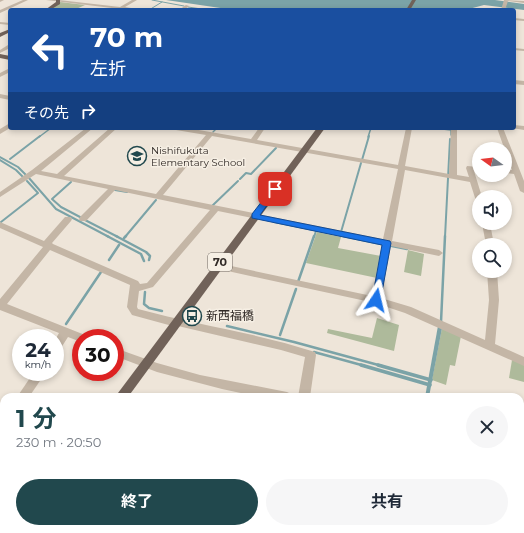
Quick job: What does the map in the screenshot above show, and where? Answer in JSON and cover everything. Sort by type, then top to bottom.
[{"type":"main road","points":[[50,8],[60,1]]},
{"type":"main road","name":"70","points":[[124,393],[319,130]]},
{"type":"street","points":[[9,8],[26,0]]},
{"type":"street","points":[[48,0],[113,8]]},
{"type":"street","points":[[80,7],[98,0]]},
{"type":"street","points":[[121,8],[134,0]]},
{"type":"street","points":[[506,0],[524,2]]},
{"type":"street","points":[[0,195],[35,172],[88,130]]},
{"type":"street","points":[[58,177],[112,130]]},
{"type":"street","points":[[187,130],[472,180]]},
{"type":"street","points":[[252,142],[261,130]]},
{"type":"street","points":[[376,300],[409,130]]},
{"type":"street","points":[[450,176],[454,130]]},
{"type":"street","points":[[501,130],[523,188]]},
{"type":"street","points":[[157,197],[210,134]]},
{"type":"street","points":[[35,172],[439,253]]},
{"type":"street","points":[[512,172],[516,172]]},
{"type":"street","points":[[83,219],[113,188]]},
{"type":"street","points":[[134,289],[150,285],[216,208]]},
{"type":"street","points":[[68,219],[0,305],[72,334]]},
{"type":"street","points":[[0,225],[135,283],[132,307],[134,312],[281,346],[311,355],[305,393]]},
{"type":"street","points":[[217,266],[376,300],[408,310],[524,362]]},
{"type":"street","points":[[489,347],[494,300],[492,278]]},
{"type":"street","points":[[124,356],[145,365],[242,390],[261,393]]},
{"type":"street","points":[[26,393],[34,381]]},
{"type":"green space","points":[[60,2],[85,5],[78,8],[52,8]]},
{"type":"green space","points":[[317,232],[341,237],[338,248],[381,256],[377,278],[306,263]]},
{"type":"green space","points":[[408,250],[424,254],[421,276],[404,272]]},
{"type":"green space","points":[[377,318],[399,325],[394,351],[327,333],[328,329],[372,338]]},
{"type":"green space","points":[[442,328],[461,336],[455,366],[450,365],[446,385],[432,380]]},
{"type":"green space","points":[[512,360],[524,364],[524,382],[509,378]]},
{"type":"water","points":[[166,0],[495,0],[524,4],[524,10],[484,5],[473,8],[220,8]]},
{"type":"water","points":[[438,326],[442,328],[430,393],[426,393]]},
{"type":"waterway","points":[[152,0],[184,6]]},
{"type":"waterway","points":[[152,8],[162,2]]},
{"type":"waterway","points":[[188,7],[195,8]]},
{"type":"waterway","points":[[39,137],[48,130]]},
{"type":"waterway","points":[[368,137],[370,130]]},
{"type":"waterway","points":[[451,130],[451,135]]},
{"type":"waterway","points":[[10,159],[40,136]]},
{"type":"waterway","points":[[362,160],[369,136]]},
{"type":"waterway","points":[[445,237],[450,139]]},
{"type":"waterway","points":[[240,179],[246,173],[251,174],[276,148]]},
{"type":"waterway","points":[[0,157],[18,167],[27,176]]},
{"type":"waterway","points":[[0,160],[16,170],[23,177]]},
{"type":"waterway","points":[[341,232],[361,163]]},
{"type":"waterway","points":[[29,178],[56,209],[109,237]]},
{"type":"waterway","points":[[1,222],[38,193],[27,181]]},
{"type":"waterway","points":[[212,206],[238,181]]},
{"type":"waterway","points":[[71,182],[52,199],[61,207],[80,217]]},
{"type":"waterway","points":[[115,190],[127,192]]},
{"type":"waterway","points":[[125,237],[156,200]]},
{"type":"waterway","points":[[85,220],[118,237]]},
{"type":"waterway","points":[[274,222],[348,237]]},
{"type":"waterway","points":[[314,237],[316,231]]},
{"type":"waterway","points":[[107,236],[141,254],[144,261]]},
{"type":"waterway","points":[[116,236],[146,252],[150,256],[149,260]]},
{"type":"waterway","points":[[298,282],[314,236]]},
{"type":"waterway","points":[[343,236],[381,244]]},
{"type":"waterway","points":[[441,322],[445,236]]},
{"type":"waterway","points":[[109,260],[119,245]]},
{"type":"waterway","points":[[392,246],[407,249]]},
{"type":"waterway","points":[[66,324],[101,272]]},
{"type":"waterway","points":[[280,335],[296,289]]},
{"type":"waterway","points":[[145,292],[144,304],[149,308],[162,311]]},
{"type":"waterway","points":[[227,326],[294,342],[382,366]]},
{"type":"waterway","points":[[314,352],[365,366]]},
{"type":"waterway","points":[[361,365],[430,385]]},
{"type":"waterway","points":[[378,365],[431,380]]},
{"type":"place","name":"Nishifukuta Elementary School","points":[[137,156]]},
{"type":"place","name":"新西福橋","points":[[192,316]]},
{"type":"route","points":[[275,189],[255,216],[387,243],[376,300]]}]
